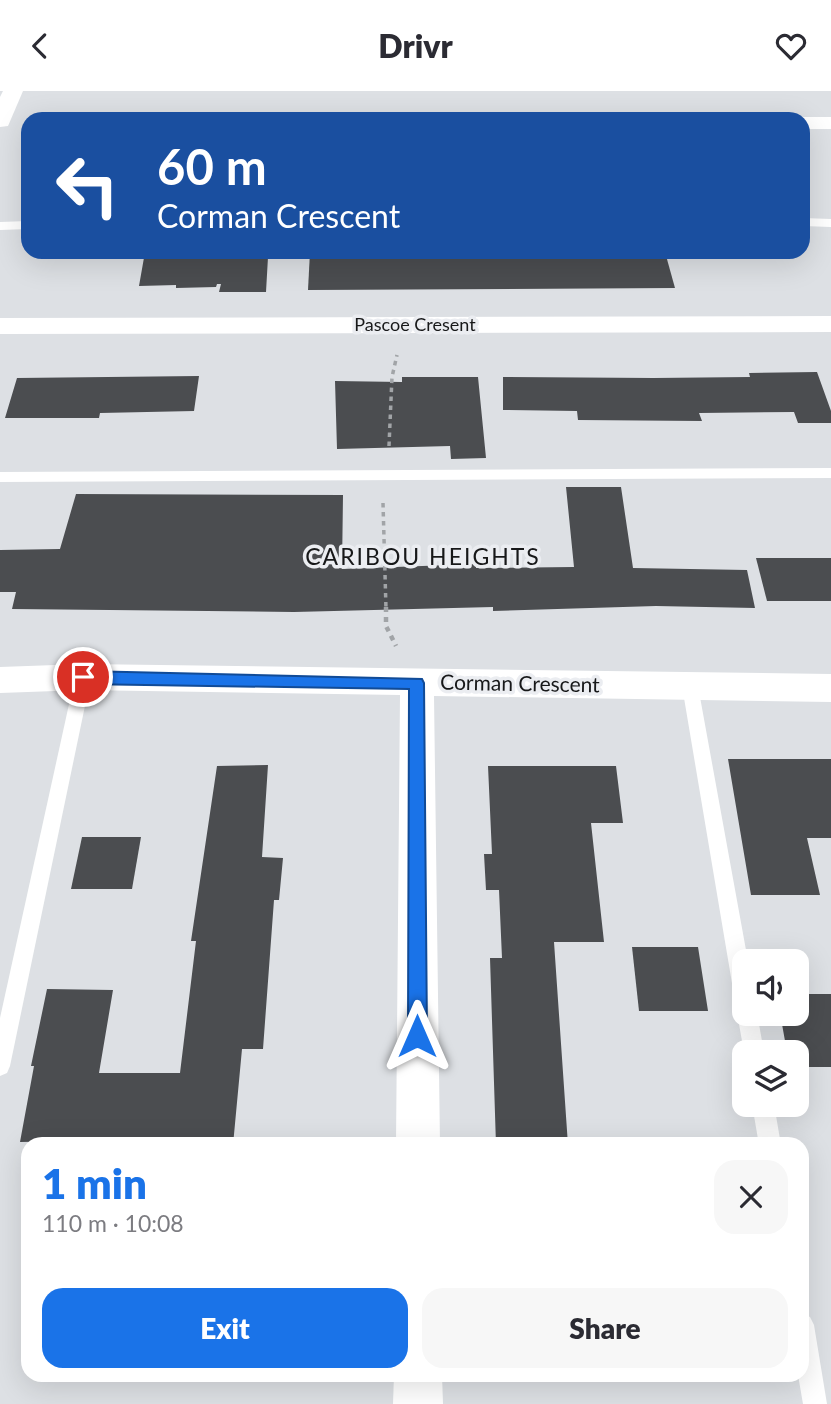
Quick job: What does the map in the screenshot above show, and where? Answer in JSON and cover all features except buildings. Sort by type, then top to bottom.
[{"type":"street","points":[[6,123],[13,91]]},
{"type":"street","points":[[810,123],[831,123]]},
{"type":"street","name":"Pascoe Cresent","points":[[0,326],[831,324]]},
{"type":"street","name":"Corman Crescent","points":[[0,680],[83,677],[831,688]]},
{"type":"street","points":[[416,683],[418,1137]]},
{"type":"street","points":[[418,1382],[418,1404]]},
{"type":"lane","points":[[810,222],[831,223]]},
{"type":"lane","points":[[0,226],[21,225]]},
{"type":"lane","points":[[0,477],[831,474]]},
{"type":"lane","points":[[0,1066],[83,677]]},
{"type":"lane","points":[[690,686],[736,949]]},
{"type":"lane","points":[[765,1117],[769,1137]]},
{"type":"lane","points":[[809,1364],[816,1404]]},
{"type":"district","name":"CARIBOU HEIGHTS","points":[[423,557]]},
{"type":"route","points":[[83,677],[416,683],[417,1036]]}]
